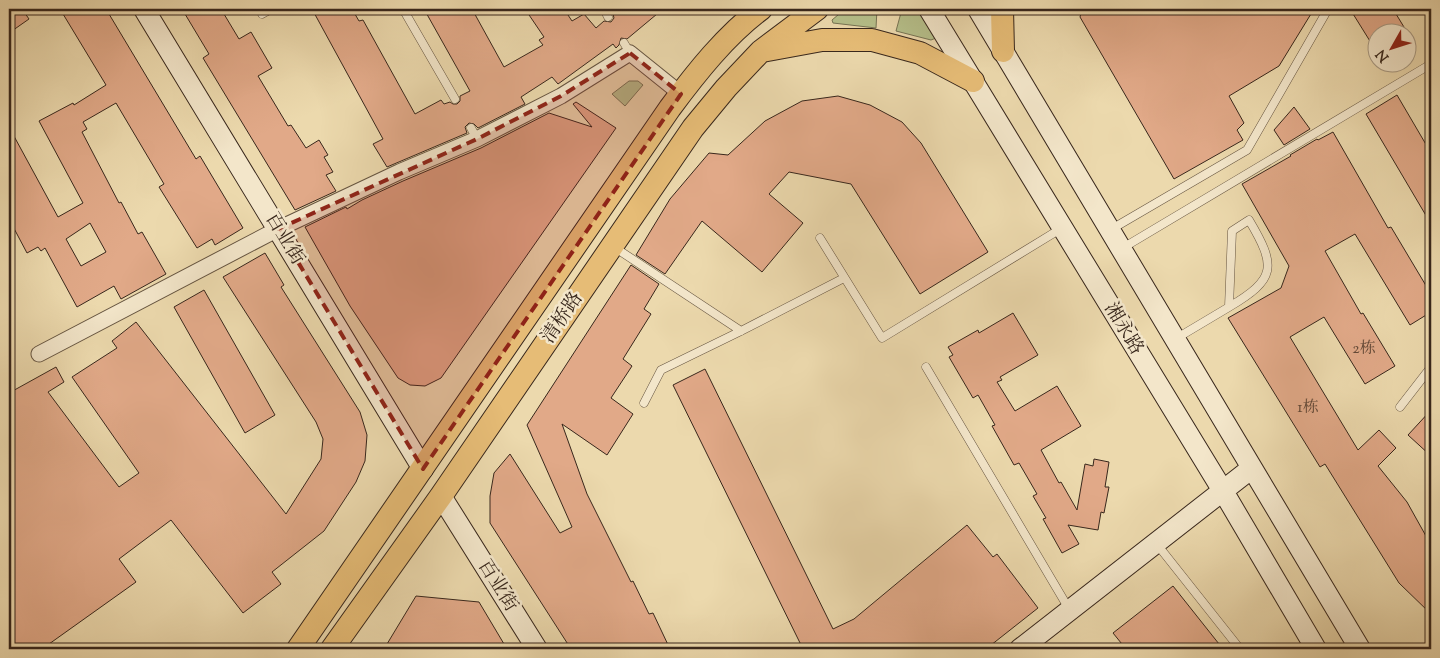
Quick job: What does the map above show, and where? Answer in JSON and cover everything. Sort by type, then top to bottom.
[{"type":"main road","name":"百业街","points":[[144,9],[423,469]]},
{"type":"main road","name":"清桥路","points":[[332,649],[441,496],[693,128],[726,88],[767,46],[816,9]]},
{"type":"main road","name":"湘永路","points":[[929,9],[1223,491],[1316,649]]},
{"type":"main road","name":"湘永路","points":[[978,9],[1360,649]]},
{"type":"main road","points":[[1002,9],[1003,51]]},
{"type":"main road","name":"清桥路","points":[[298,649],[681,94],[714,54],[756,11]]},
{"type":"main road","points":[[756,11],[767,46],[822,40],[872,40],[920,53],[973,81]]},
{"type":"main road","points":[[1026,648],[1070,610],[1252,468]]},
{"type":"main road","name":"百业街","points":[[441,496],[537,649]]},
{"type":"street","points":[[39,354],[278,229],[398,172],[474,133],[561,96],[627,48],[681,94]]},
{"type":"lane","points":[[262,14],[271,9]]},
{"type":"lane","points":[[403,9],[455,99]]},
{"type":"lane","points":[[604,9],[608,16]]},
{"type":"lane","points":[[1110,230],[1247,150],[1328,9]]},
{"type":"lane","points":[[1121,249],[1431,64]]},
{"type":"lane","points":[[1175,339],[1249,295],[1262,283],[1266,273],[1268,257],[1263,243],[1249,220],[1232,231],[1228,307]]},
{"type":"lane","points":[[820,238],[882,338],[1062,228]]},
{"type":"lane","points":[[612,246],[742,331]]},
{"type":"lane","points":[[644,403],[661,370],[742,331],[844,278]]},
{"type":"lane","points":[[1400,407],[1431,366]]},
{"type":"lane","points":[[926,367],[1070,610]]},
{"type":"lane","points":[[1156,544],[1240,649]]},
{"type":"highlighted area","points":[[630,53],[681,94],[423,469],[278,229],[477,139],[561,96]]},
{"type":"green space","points":[[845,9],[877,9],[876,28],[833,23],[832,20]]},
{"type":"green space","points":[[902,9],[921,9],[936,38],[931,40],[896,31]]},
{"type":"green space","points":[[629,81],[638,81],[643,85],[625,106],[612,94]]},
{"type":"building","points":[[9,9],[22,9],[29,19],[9,33]]},
{"type":"building","points":[[60,9],[106,9],[196,159],[200,156],[243,228],[215,245],[212,239],[197,248],[159,187],[164,184],[116,103],[83,122],[87,129],[82,132],[119,203],[121,202],[138,234],[142,232],[166,274],[121,299],[114,286],[77,307],[45,248],[41,251],[38,247],[27,253],[9,219],[9,127],[58,217],[83,203],[39,121],[73,103],[74,105],[106,85]],"holes":[[[90,223],[106,252],[81,266],[66,239]]]},
{"type":"building","points":[[182,9],[221,9],[239,39],[251,32],[272,68],[258,76],[288,126],[291,125],[306,148],[319,140],[328,155],[324,157],[333,172],[326,175],[336,191],[295,210],[203,58],[209,54]]},
{"type":"building","points":[[312,9],[352,9],[359,21],[363,20],[415,114],[441,100],[444,104],[450,102],[457,104],[460,101],[460,96],[470,91],[424,9],[472,9],[504,67],[543,45],[539,40],[544,37],[525,9],[564,9],[572,21],[584,14],[596,28],[604,21],[611,22],[614,18],[613,14],[618,9],[663,9],[627,39],[621,38],[616,48],[613,44],[558,84],[552,77],[521,97],[525,104],[478,128],[474,124],[469,123],[465,127],[467,133],[387,167],[373,144],[383,139]]},
{"type":"building","points":[[1082,9],[1314,9],[1279,66],[1229,96],[1244,123],[1237,130],[1243,140],[1174,179],[1080,17]]},
{"type":"building","points":[[1350,9],[1393,9],[1401,22],[1368,22],[1368,38]]},
{"type":"building","points":[[1397,95],[1431,153],[1431,224],[1366,114]]},
{"type":"building","points":[[838,96],[870,105],[902,122],[921,143],[988,252],[920,294],[851,184],[789,172],[769,194],[803,223],[762,272],[702,221],[665,274],[636,255],[670,199],[709,153],[728,155],[765,121],[802,101]]},
{"type":"building","points":[[576,102],[616,128],[441,378],[425,386],[410,385],[398,378],[350,306],[305,227],[346,207],[347,209],[403,181],[481,148],[549,113],[592,127],[573,104]]},
{"type":"building","points":[[1294,107],[1310,129],[1284,145],[1274,130]]},
{"type":"building","points":[[1333,132],[1388,228],[1391,227],[1431,294],[1431,312],[1410,325],[1355,234],[1325,251],[1361,314],[1363,313],[1395,366],[1365,384],[1324,317],[1290,337],[1358,450],[1379,430],[1396,448],[1378,466],[1407,502],[1431,545],[1431,614],[1399,583],[1325,464],[1320,467],[1228,318],[1281,288],[1289,266],[1242,184],[1317,139]]},
{"type":"building","points":[[265,253],[284,285],[281,287],[360,412],[367,435],[365,461],[356,482],[324,531],[272,572],[281,584],[243,613],[171,520],[119,559],[136,582],[42,649],[9,649],[9,393],[56,367],[64,382],[48,392],[119,487],[139,473],[72,377],[117,348],[112,341],[136,322],[286,514],[321,459],[323,439],[316,422],[223,277]]},
{"type":"building","points":[[631,265],[659,284],[644,309],[651,314],[623,359],[632,366],[611,398],[633,414],[607,455],[562,424],[587,494],[631,582],[633,581],[649,614],[653,613],[670,649],[571,649],[490,523],[490,496],[494,473],[510,454],[560,533],[572,527],[527,425]]},
{"type":"building","points":[[204,290],[275,415],[245,433],[174,307]]},
{"type":"building","points":[[1013,313],[1038,355],[1000,377],[1002,380],[997,382],[1015,411],[1057,386],[1081,426],[1041,450],[1059,483],[1061,482],[1077,510],[1085,464],[1093,466],[1094,459],[1109,462],[1105,487],[1109,487],[1104,513],[1101,512],[1098,530],[1068,525],[1079,544],[1062,553],[1043,519],[1046,518],[1033,496],[1037,494],[1019,463],[1014,465],[992,426],[995,425],[978,395],[973,398],[949,357],[953,355],[948,347],[978,330],[979,333]]},
{"type":"building","points":[[705,369],[833,629],[854,619],[967,525],[993,557],[997,554],[1038,608],[986,649],[803,649],[673,385]]},
{"type":"building","points":[[1431,410],[1431,456],[1408,435]]},
{"type":"building","points":[[1173,586],[1223,649],[1126,649],[1113,633]]},
{"type":"building","points":[[416,596],[479,602],[507,649],[384,649]]}]
